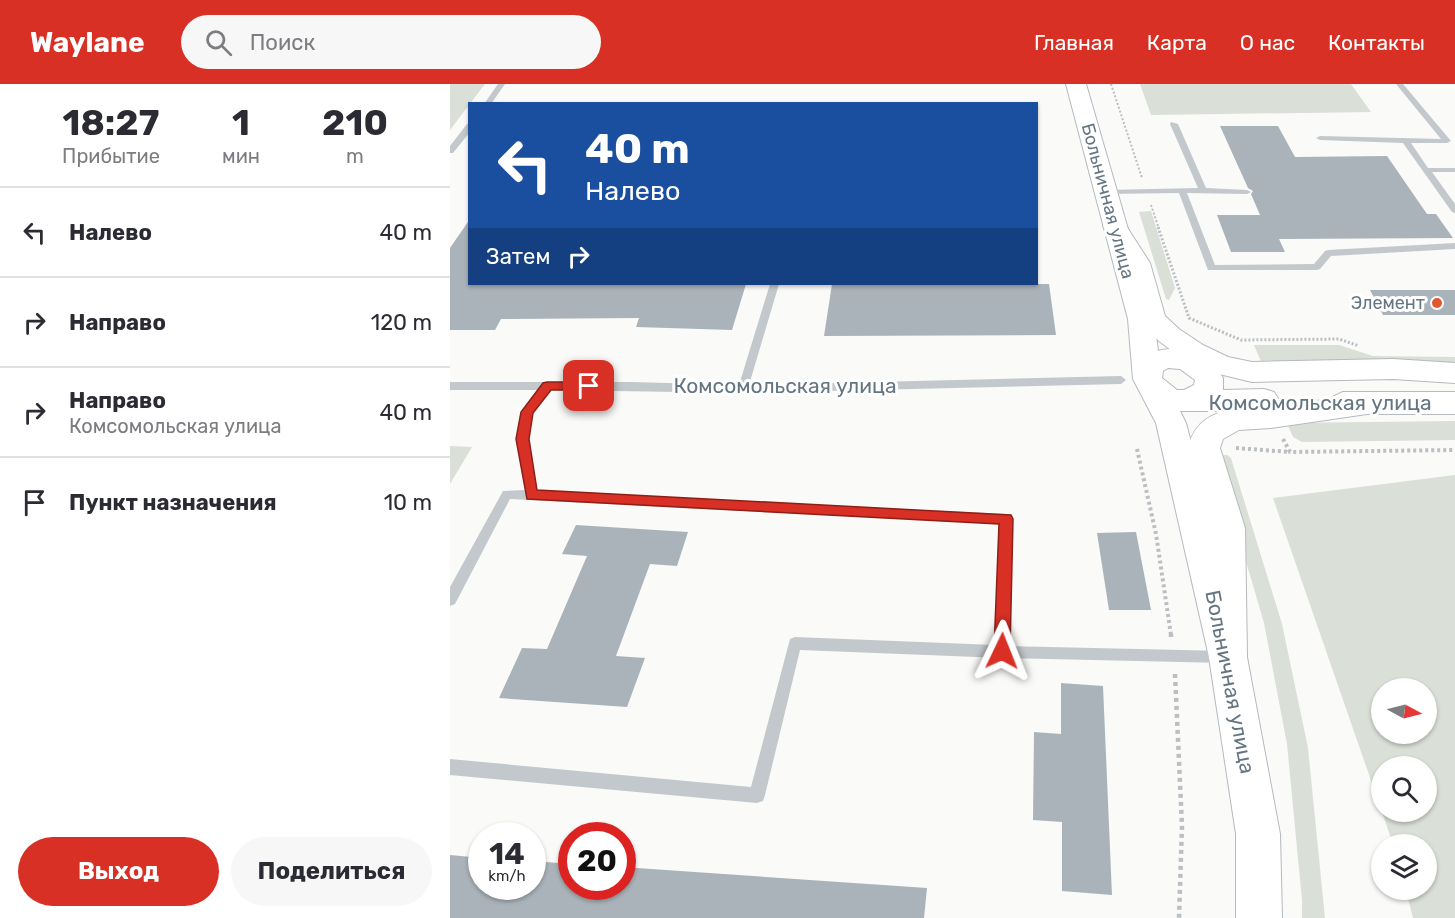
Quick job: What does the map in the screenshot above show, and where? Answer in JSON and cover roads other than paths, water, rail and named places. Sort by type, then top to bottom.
[{"type":"main road","name":"Больничная улица","points":[[1076,84],[1141,319],[1134,380],[1172,423],[1228,657],[1258,834],[1259,918]]},
{"type":"main road","points":[[1115,226],[1137,263],[1153,319],[1169,335],[1194,352],[1221,364],[1252,372],[1393,369],[1455,373]]},
{"type":"main road","name":"Больничная улица","points":[[1141,319],[1155,337],[1196,364]]},
{"type":"main road","points":[[1179,358],[1196,364],[1209,378],[1209,390],[1197,399],[1184,402],[1160,395],[1134,380],[1157,361],[1179,358]]},
{"type":"main road","name":"Комсомольская улица","points":[[1196,364],[1235,380],[1264,400],[1455,379]]},
{"type":"main road","points":[[1228,657],[1228,528],[1204,448],[1206,439],[1221,424],[1264,400]]},
{"type":"main road","name":"Комсомольская улица","points":[[1184,402],[1264,400],[1364,404],[1455,403]]},
{"type":"main road","name":"Больничная улица","points":[[1178,448],[1179,422],[1184,402]]},
{"type":"lane","points":[[488,102],[502,84]]},
{"type":"lane","points":[[1320,138],[1447,141],[1399,84]]},
{"type":"lane","points":[[1174,124],[1203,190]]},
{"type":"lane","points":[[450,152],[468,129]]},
{"type":"lane","points":[[1405,141],[1455,210]]},
{"type":"lane","points":[[1426,170],[1455,170]]},
{"type":"lane","points":[[1182,190],[1210,268],[1317,267],[1328,253],[1455,246]]},
{"type":"lane","points":[[1106,192],[1182,190],[1247,192]]},
{"type":"lane","points":[[743,389],[774,285]]},
{"type":"lane","name":"Комсомольская улица","points":[[450,386],[743,389],[1134,380]]},
{"type":"lane","points":[[532,495],[522,439],[527,412],[547,386]]},
{"type":"lane","points":[[450,600],[507,494],[1006,519],[1002,651]]},
{"type":"lane","points":[[450,767],[758,795],[795,643],[1228,657]]},
{"type":"place","name":"Элемент","points":[[1437,303]]}]
